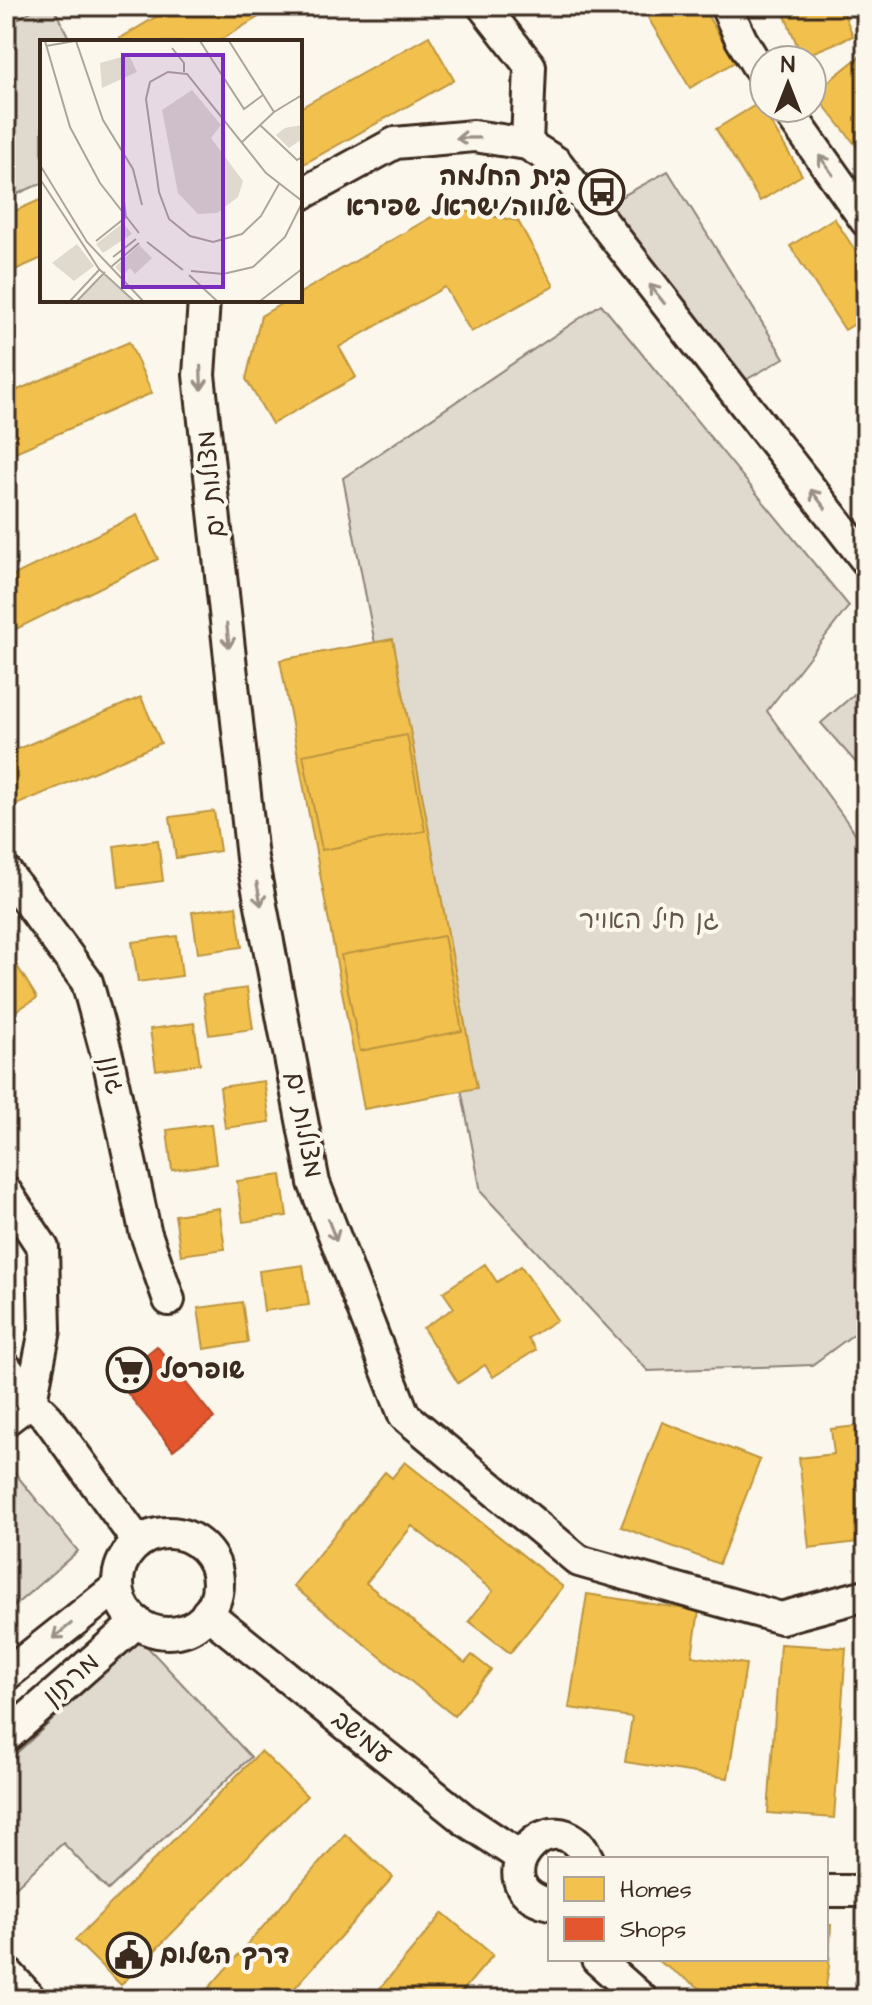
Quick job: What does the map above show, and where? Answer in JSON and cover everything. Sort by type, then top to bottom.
[{"type":"main road","points":[[6,1979],[24,1999]]},
{"type":"street","points":[[483,6],[530,66],[527,144]]},
{"type":"street","points":[[726,6],[748,51]]},
{"type":"street","points":[[797,124],[866,221]]},
{"type":"street","points":[[302,194],[395,143],[474,136],[527,144],[556,162],[866,560]]},
{"type":"street","name":"מצולות ים","points":[[204,302],[199,375],[252,858],[314,1183],[404,1415],[579,1561],[781,1618],[866,1595]]},
{"type":"street","name":"גונן","points":[[6,872],[87,982],[108,1059],[145,1231],[169,1300]]},
{"type":"street","points":[[6,1192],[43,1248],[45,1330],[31,1401],[6,1420]]},
{"type":"street","points":[[6,1368],[48,1418],[138,1542]]},
{"type":"street","points":[[167,1532],[184,1535],[199,1543],[211,1556],[217,1572],[218,1589],[213,1607],[202,1620],[188,1629],[173,1633],[157,1632],[137,1622],[121,1603],[117,1587],[118,1571],[124,1556],[138,1542],[150,1535],[167,1532]]},
{"type":"street","name":"מרתון","points":[[6,1675],[117,1587]]},
{"type":"street","name":"עמישב","points":[[207,1613],[465,1820],[521,1857]]},
{"type":"street","name":"מרתון","points":[[6,1737],[137,1622]]},
{"type":"street","points":[[548,1903],[536,1900],[523,1887],[519,1876],[521,1857],[533,1841],[544,1835],[557,1834],[570,1838],[587,1857]]},
{"type":"street","points":[[828,1891],[866,1891]]},
{"type":"street","points":[[599,1961],[642,1999]]},
{"type":"green space","points":[[40,6],[53,6],[70,40],[40,40],[40,184],[6,199],[6,26]]},
{"type":"green space","points":[[668,171],[784,358],[737,385],[597,210]]},
{"type":"green space","name":"גן חיל האויר","points":[[601,304],[849,606],[767,711],[866,848],[866,1325],[812,1365],[648,1371],[481,1192],[343,478]]},
{"type":"green space","points":[[866,684],[866,774],[821,723]]},
{"type":"green space","points":[[6,1462],[78,1551],[6,1613]]},
{"type":"green space","points":[[140,1639],[251,1757],[108,1890],[63,1843],[6,1896],[6,1763]]},
{"type":"building: Homes","points":[[174,6],[277,6],[220,40],[117,40]]},
{"type":"building: Homes","points":[[641,6],[702,6],[735,62],[690,88]]},
{"type":"building: Homes","points":[[781,6],[841,6],[853,36],[828,46],[797,44]]},
{"type":"building: Homes","points":[[429,36],[454,80],[302,165],[302,107]]},
{"type":"building: Homes","points":[[859,57],[866,65],[866,158],[828,110],[828,82]]},
{"type":"building: Homes","points":[[748,110],[748,124],[772,124],[802,175],[760,201],[716,129]]},
{"type":"building: Homes","points":[[40,200],[40,259],[6,274],[6,215]]},
{"type":"building: Homes","points":[[447,208],[518,221],[554,286],[471,332],[445,287],[339,347],[356,377],[272,424],[246,379],[261,316],[285,302],[302,302],[302,292]]},
{"type":"building: Homes","points":[[834,218],[866,267],[866,317],[845,330],[790,246]]},
{"type":"building: Homes","points":[[129,342],[152,393],[6,456],[6,395]]},
{"type":"building: Homes","points":[[137,515],[158,559],[6,634],[6,579]]},
{"type":"building: Homes","points":[[393,639],[477,1088],[364,1109],[280,660]]},
{"type":"building: Homes","points":[[141,697],[161,743],[16,805],[6,783],[6,754]]},
{"type":"building: Homes","points":[[407,735],[425,831],[322,850],[303,755]]},
{"type":"building: Homes","points":[[214,811],[220,851],[176,858],[170,817]]},
{"type":"building: Homes","points":[[158,840],[163,881],[119,887],[114,846]]},
{"type":"building: Homes","points":[[236,906],[242,947],[198,953],[192,912]]},
{"type":"building: Homes","points":[[177,936],[182,976],[138,982],[132,942]]},
{"type":"building: Homes","points":[[444,936],[462,1031],[360,1051],[341,955]]},
{"type":"building: Homes","points":[[6,948],[37,998],[6,1017]]},
{"type":"building: Homes","points":[[247,988],[253,1029],[209,1035],[203,994]]},
{"type":"building: Homes","points":[[194,1023],[200,1064],[156,1070],[150,1029]]},
{"type":"building: Homes","points":[[264,1081],[270,1122],[225,1128],[220,1087]]},
{"type":"building: Homes","points":[[211,1124],[216,1164],[172,1170],[167,1130]]},
{"type":"building: Homes","points":[[281,1175],[287,1216],[243,1222],[237,1181]]},
{"type":"building: Homes","points":[[219,1208],[225,1249],[181,1255],[175,1215]]},
{"type":"building: Homes","points":[[485,1264],[497,1282],[521,1266],[557,1320],[528,1338],[536,1350],[493,1377],[485,1365],[458,1383],[423,1328],[454,1308],[443,1292]]},
{"type":"building: Homes","points":[[303,1265],[309,1305],[264,1311],[259,1271]]},
{"type":"building: Homes","points":[[242,1302],[248,1342],[204,1349],[198,1308]]},
{"type":"building: Homes","points":[[662,1422],[760,1460],[719,1564],[621,1527]]},
{"type":"building: Homes","points":[[866,1425],[866,1541],[809,1548],[799,1458],[834,1454],[831,1429]]},
{"type":"building: Homes","points":[[405,1462],[563,1587],[510,1653],[469,1621],[493,1591],[412,1526],[366,1583],[465,1663],[472,1655],[491,1670],[454,1716],[293,1586],[385,1472],[392,1478]]},
{"type":"building: Homes","points":[[587,1594],[699,1611],[692,1656],[746,1664],[728,1778],[625,1762],[632,1717],[569,1708]]},
{"type":"building: Homes","points":[[780,1644],[846,1648],[834,1818],[768,1813]]},
{"type":"building: Homes","points":[[261,1751],[307,1796],[121,1985],[75,1940]]},
{"type":"building: Homes","points":[[345,1834],[393,1877],[285,1999],[199,1999]]},
{"type":"building: Homes","points":[[443,1913],[493,1955],[456,1999],[371,1999]]},
{"type":"building: Homes","points":[[828,1925],[831,1925],[829,1966],[824,1999],[717,1999],[658,1961],[828,1961]]},
{"type":"building: Homes","points":[[862,1925],[866,1925],[866,1999],[858,1999]]},
{"type":"building: Shops","points":[[157,1346],[214,1418],[173,1450],[116,1379]]},
{"type":"place","name":"בית החלמה שלווה/ישראל שפירא","points":[[602,192]]},
{"type":"place","name":"שופרסל","points":[[129,1370]]},
{"type":"place","name":"דרך השלום","points":[[129,1955]]}]
